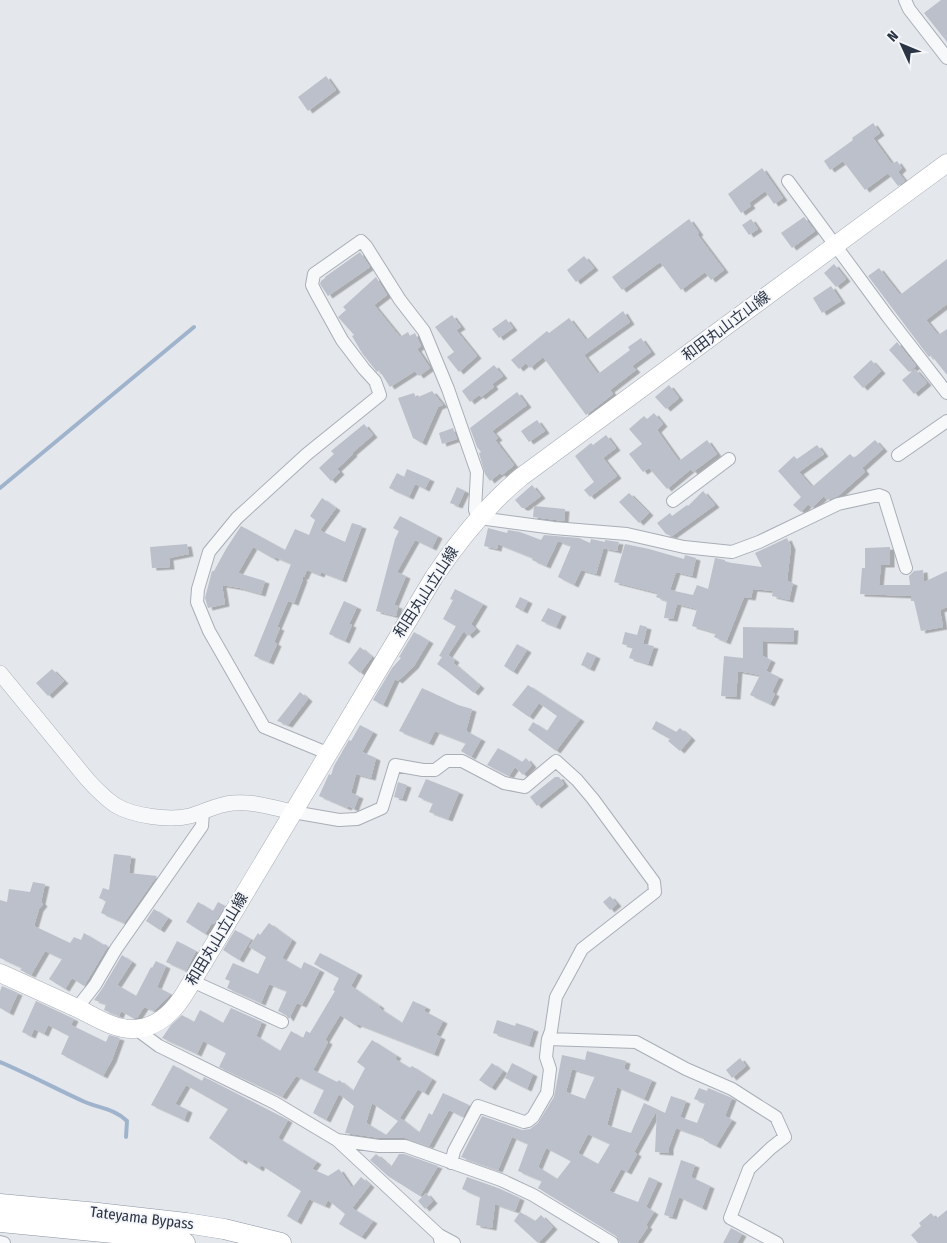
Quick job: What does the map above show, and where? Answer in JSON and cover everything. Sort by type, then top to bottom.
[{"type":"highway","name":"Tateyama Bypass","points":[[0,1204],[98,1212],[186,1223],[224,1229],[282,1243]]},
{"type":"highway","name":"Tateyama Bypass","points":[[0,1222],[123,1234],[186,1243]]},
{"type":"main road","name":"和田丸山立山線","points":[[136,1029],[160,1020],[178,1004],[434,577],[465,533],[500,495],[521,477],[947,163]]},
{"type":"main road","points":[[0,973],[113,1025],[124,1029],[136,1029]]},
{"type":"street","points":[[906,0],[909,9],[947,58]]},
{"type":"street","points":[[788,181],[899,332],[947,393]]},
{"type":"street","points":[[327,753],[264,727],[209,631],[197,602],[198,589],[209,552],[237,518],[307,454],[380,395],[375,381],[342,340],[312,285],[314,274],[361,242],[400,300],[424,330],[448,389],[477,472],[474,510],[479,518],[554,528],[627,534],[684,547],[732,552],[759,542],[838,504],[879,494],[884,496],[906,568]]},
{"type":"street","points":[[898,455],[947,421]]},
{"type":"street","points":[[674,501],[729,459]]},
{"type":"street","points":[[0,673],[98,791],[117,806],[161,818],[187,817],[223,804],[235,802],[339,820],[357,819],[382,808],[395,765],[435,770],[446,761],[462,761],[504,783],[525,787],[556,761],[570,774],[593,799],[654,882],[655,892],[582,949],[556,997],[546,1057],[550,1069],[547,1093],[533,1117],[524,1122],[478,1106],[454,1151],[451,1163]]},
{"type":"street","points":[[76,1008],[95,985],[116,949],[202,826],[203,812]]},
{"type":"street","points":[[192,981],[282,1022]]},
{"type":"street","points":[[136,1029],[159,1046],[275,1103],[337,1140],[440,1239],[454,1243]]},
{"type":"street","points":[[548,1039],[636,1042],[686,1069],[732,1089],[776,1117],[785,1137],[749,1169],[730,1218],[777,1243]]},
{"type":"street","points":[[337,1140],[379,1146],[405,1146],[428,1152],[451,1163],[501,1180],[533,1195],[612,1243]]},
{"type":"street","points":[[0,1242],[4,1243]]},
{"type":"building","points":[[941,0],[947,0],[947,42],[924,13]]},
{"type":"building","points":[[326,76],[336,90],[308,111],[298,97]]},
{"type":"building","points":[[873,123],[880,133],[873,138],[892,164],[897,161],[902,168],[898,172],[905,181],[898,186],[888,173],[865,190],[843,161],[830,170],[824,161]]},
{"type":"building","points":[[762,168],[783,198],[774,204],[765,191],[749,203],[751,206],[741,213],[728,194]]},
{"type":"building","points":[[804,217],[815,231],[792,248],[781,233]]},
{"type":"building","points":[[689,219],[699,233],[697,234],[724,270],[711,280],[705,272],[681,290],[660,262],[622,290],[612,277]]},
{"type":"building","points":[[751,219],[758,229],[749,235],[742,225]]},
{"type":"building","points":[[360,252],[370,267],[328,296],[320,284],[321,281]]},
{"type":"building","points":[[584,256],[594,268],[576,282],[567,270]]},
{"type":"building","points":[[947,259],[947,304],[926,320],[938,335],[947,329],[947,375],[931,355],[929,357],[868,276],[879,268],[900,295]]},
{"type":"building","points":[[834,264],[846,279],[836,287],[824,273]]},
{"type":"building","points":[[376,277],[387,295],[374,305],[400,337],[408,332],[410,336],[415,333],[421,346],[417,349],[430,368],[419,376],[415,371],[390,387],[379,370],[377,372],[362,353],[352,336],[354,335],[338,317],[346,310],[343,307]]},
{"type":"building","points":[[831,286],[841,301],[822,313],[813,298]]},
{"type":"building","points":[[623,311],[630,322],[584,355],[598,374],[630,350],[628,347],[641,338],[651,352],[632,366],[636,370],[610,390],[613,394],[586,415],[543,357],[530,368],[526,363],[519,369],[511,360],[547,331],[549,333],[569,318],[586,340]]},
{"type":"building","points":[[452,315],[461,327],[456,330],[477,356],[459,372],[447,357],[454,352],[435,327]]},
{"type":"building","points":[[506,319],[513,328],[499,338],[492,329]]},
{"type":"building","points":[[897,342],[916,366],[909,372],[889,350]]},
{"type":"building","points":[[871,360],[881,371],[863,388],[853,377]]},
{"type":"building","points":[[494,365],[503,376],[492,384],[494,387],[481,397],[479,395],[470,402],[462,391]]},
{"type":"building","points":[[915,369],[927,383],[914,394],[902,380]]},
{"type":"building","points":[[669,385],[679,398],[666,409],[655,397]]},
{"type":"building","points":[[432,391],[443,405],[438,407],[422,443],[413,438],[398,398],[414,393],[416,398]]},
{"type":"building","points":[[517,392],[527,405],[492,431],[498,438],[495,440],[514,465],[502,475],[500,473],[490,481],[485,474],[479,453],[481,452],[477,447],[470,428]]},
{"type":"building","points":[[654,413],[663,424],[657,430],[679,461],[707,440],[717,454],[693,472],[691,469],[667,489],[649,468],[643,472],[629,454],[642,444],[629,429],[644,416],[647,419]]},
{"type":"building","points":[[537,420],[545,431],[529,442],[521,431]]},
{"type":"building","points":[[364,424],[373,435],[337,469],[340,472],[331,481],[319,468],[334,454],[331,451]]},
{"type":"building","points":[[453,428],[457,439],[442,444],[439,433]]},
{"type":"building","points":[[606,435],[616,448],[603,458],[617,476],[590,497],[584,490],[594,482],[575,456],[591,443],[593,445]]},
{"type":"building","points":[[875,440],[883,449],[862,468],[865,472],[838,496],[827,500],[824,496],[812,508],[808,504],[801,512],[793,505],[801,497],[778,471],[794,456],[797,459],[817,445],[824,454],[799,472],[812,487],[850,454],[854,458]]},
{"type":"building","points":[[407,469],[430,479],[425,489],[415,484],[409,497],[389,488],[397,473],[404,477]]},
{"type":"building","points":[[532,485],[541,496],[525,508],[522,508],[515,500]]},
{"type":"building","points":[[457,487],[465,491],[458,506],[450,503]]},
{"type":"building","points":[[703,491],[715,505],[672,536],[666,534],[657,523],[670,513],[672,516],[688,506]]},
{"type":"building","points":[[629,493],[649,513],[639,523],[619,502]]},
{"type":"building","points":[[322,498],[336,508],[320,530],[345,542],[352,523],[362,526],[342,580],[321,572],[320,575],[307,570],[304,577],[302,577],[303,579],[294,603],[288,601],[277,627],[280,628],[274,642],[277,644],[269,662],[254,656],[291,564],[275,557],[274,559],[253,547],[238,573],[265,581],[261,594],[222,585],[225,604],[208,608],[205,598],[212,571],[214,571],[241,526],[285,550],[295,529],[309,535],[315,520],[310,516]]},
{"type":"building","points":[[534,506],[565,509],[564,521],[533,517]]},
{"type":"building","points":[[400,516],[438,536],[432,548],[415,540],[397,572],[406,576],[394,605],[398,606],[396,616],[376,611],[395,539],[399,531],[393,528]]},
{"type":"building","points":[[488,528],[507,533],[508,530],[520,532],[541,540],[544,535],[579,538],[590,543],[591,539],[619,542],[617,551],[604,548],[596,574],[581,570],[574,585],[558,577],[571,546],[558,541],[546,566],[532,560],[533,558],[498,544],[497,549],[484,546]]},
{"type":"building","points":[[787,538],[791,547],[787,581],[793,583],[789,600],[772,596],[773,591],[753,589],[751,598],[744,597],[726,642],[714,637],[716,633],[692,626],[697,609],[677,604],[673,619],[664,618],[667,601],[656,597],[658,593],[614,582],[625,544],[684,559],[685,555],[696,558],[692,576],[676,572],[670,590],[693,595],[697,585],[708,589],[715,558],[725,560],[725,562],[762,567],[755,553]]},
{"type":"building","points":[[187,544],[189,554],[169,558],[170,567],[152,568],[150,547]]},
{"type":"building","points":[[890,547],[890,565],[881,565],[879,585],[910,585],[909,576],[914,571],[923,570],[924,582],[947,571],[947,607],[940,610],[943,627],[921,631],[914,601],[911,601],[911,596],[860,594],[862,568],[865,568],[865,548]]},
{"type":"building","points":[[455,589],[483,604],[471,624],[476,629],[468,636],[464,631],[448,655],[455,660],[453,663],[480,686],[474,693],[437,664],[442,657],[439,656],[456,626],[443,619],[453,600],[450,599]]},
{"type":"building","points":[[520,597],[528,601],[523,611],[515,607]]},
{"type":"building","points":[[344,601],[357,607],[349,624],[352,625],[345,641],[329,634]]},
{"type":"building","points":[[548,608],[562,614],[556,627],[541,621]]},
{"type":"building","points":[[640,625],[647,627],[643,644],[654,646],[648,664],[629,658],[633,647],[622,644],[625,632],[637,635]]},
{"type":"building","points":[[743,627],[794,628],[793,642],[763,641],[763,656],[771,660],[766,671],[779,677],[772,692],[775,694],[770,704],[750,695],[760,675],[738,671],[736,697],[721,696],[724,656],[743,658]]},
{"type":"building","points":[[414,632],[429,641],[414,666],[398,681],[395,679],[383,705],[373,700],[392,668],[401,658],[399,657]]},
{"type":"building","points":[[517,644],[527,650],[513,672],[504,666]]},
{"type":"building","points":[[360,647],[372,657],[360,673],[348,663]]},
{"type":"building","points":[[587,652],[596,656],[590,669],[581,665]]},
{"type":"building","points":[[52,669],[64,681],[48,696],[36,683]]},
{"type":"building","points":[[528,685],[580,719],[556,751],[528,730],[533,722],[547,731],[557,716],[539,703],[529,717],[512,705]]},
{"type":"building","points":[[422,688],[458,705],[472,709],[466,731],[481,739],[471,757],[461,751],[466,743],[435,731],[429,743],[399,731]]},
{"type":"building","points":[[300,692],[308,699],[288,725],[277,721]]},
{"type":"building","points":[[656,721],[676,732],[680,728],[691,738],[680,751],[668,741],[670,739],[652,729]]},
{"type":"building","points":[[360,725],[373,732],[362,752],[376,758],[371,778],[356,774],[351,793],[359,796],[354,809],[319,796],[329,774],[331,775],[349,740],[351,741]]},
{"type":"building","points":[[498,748],[522,762],[526,758],[532,765],[523,775],[515,767],[509,776],[487,765]]},
{"type":"building","points":[[555,777],[559,777],[564,784],[537,806],[530,797]]},
{"type":"building","points":[[426,779],[459,792],[448,819],[429,812],[433,803],[418,797]]},
{"type":"building","points":[[398,782],[407,785],[402,799],[394,797]]},
{"type":"building","points":[[114,854],[131,856],[129,873],[157,876],[124,923],[101,913],[106,901],[99,898],[103,888],[109,890]]},
{"type":"building","points":[[33,882],[45,884],[41,902],[43,904],[39,909],[34,926],[70,943],[74,937],[81,940],[84,933],[108,946],[84,986],[72,978],[65,989],[49,979],[62,959],[45,951],[31,975],[20,970],[22,968],[0,958],[0,900],[7,902],[9,889],[30,892]]},
{"type":"building","points":[[610,896],[617,904],[610,910],[603,902]]},
{"type":"building","points":[[198,902],[213,911],[218,902],[225,906],[214,924],[212,923],[205,934],[186,922]]},
{"type":"building","points":[[154,909],[168,918],[160,930],[146,921]]},
{"type":"building","points":[[269,923],[292,940],[282,958],[301,969],[304,962],[320,970],[302,1005],[297,1003],[289,1019],[278,1011],[287,991],[269,984],[261,1003],[227,988],[230,981],[225,979],[233,963],[258,974],[266,957],[249,947],[258,933],[260,935]]},
{"type":"building","points":[[235,930],[251,939],[239,960],[223,950]]},
{"type":"building","points":[[177,941],[196,951],[186,971],[166,962]]},
{"type":"building","points":[[320,953],[358,973],[351,986],[402,1023],[413,1001],[426,1007],[424,1011],[443,1021],[436,1035],[441,1037],[434,1054],[357,1024],[356,1026],[340,1015],[325,1040],[328,1042],[313,1070],[337,1082],[339,1080],[353,1091],[365,1068],[357,1062],[372,1040],[397,1056],[395,1059],[410,1068],[412,1066],[432,1079],[424,1093],[418,1089],[399,1119],[419,1133],[429,1113],[432,1115],[443,1093],[469,1105],[463,1117],[449,1110],[429,1146],[405,1138],[380,1138],[345,1133],[354,1106],[339,1094],[326,1120],[313,1113],[324,1090],[296,1076],[282,1097],[219,1067],[226,1053],[203,1041],[197,1054],[162,1038],[171,1025],[182,1015],[194,1022],[200,1010],[223,1023],[231,1008],[262,1022],[256,1036],[280,1051],[291,1031],[303,1038],[306,1031],[310,1033],[335,991],[333,990],[339,978],[314,964]],"holes":[[[372,1103],[398,1121],[386,1135],[366,1123]]]},
{"type":"building","points":[[122,955],[132,962],[117,985],[136,996],[156,961],[166,966],[157,987],[171,994],[154,1011],[144,1007],[137,1018],[133,1018],[121,1011],[119,1016],[104,1010],[106,1004],[94,1000]]},
{"type":"building","points":[[2,986],[18,993],[9,1013],[0,1008],[0,991]]},
{"type":"building","points":[[36,1001],[74,1019],[71,1025],[106,1042],[109,1035],[120,1038],[112,1060],[103,1076],[61,1054],[69,1036],[48,1025],[44,1034],[34,1029],[31,1036],[22,1032]]},
{"type":"building","points":[[497,1020],[515,1026],[516,1023],[534,1029],[529,1045],[493,1033]]},
{"type":"building","points":[[587,1051],[626,1061],[624,1069],[652,1080],[644,1099],[617,1087],[607,1125],[631,1133],[644,1103],[665,1113],[671,1096],[686,1101],[680,1117],[697,1123],[705,1103],[694,1099],[699,1088],[707,1091],[708,1088],[732,1098],[725,1116],[732,1120],[716,1146],[704,1140],[704,1138],[676,1128],[669,1147],[669,1153],[655,1152],[657,1110],[634,1152],[637,1154],[627,1172],[621,1169],[609,1191],[638,1202],[649,1177],[658,1181],[646,1207],[654,1212],[646,1225],[648,1227],[637,1243],[620,1243],[616,1236],[538,1188],[542,1181],[518,1171],[528,1144],[512,1137],[498,1170],[461,1157],[482,1116],[522,1130],[530,1129],[538,1123],[554,1097],[562,1055],[585,1060]],"holes":[[[572,1069],[595,1076],[585,1099],[566,1092]],[[588,1134],[610,1144],[598,1164],[578,1153]],[[546,1148],[571,1161],[557,1179],[538,1167]]]},
{"type":"building","points":[[740,1058],[746,1066],[732,1078],[726,1070]]},
{"type":"building","points":[[492,1063],[503,1071],[491,1088],[479,1080]]},
{"type":"building","points":[[512,1063],[533,1074],[527,1089],[505,1078]]},
{"type":"building","points":[[173,1065],[202,1081],[204,1077],[288,1120],[278,1138],[317,1162],[312,1169],[328,1176],[339,1169],[352,1188],[361,1177],[370,1185],[352,1208],[373,1221],[361,1237],[339,1224],[345,1214],[328,1200],[325,1206],[309,1199],[297,1222],[287,1216],[301,1191],[261,1165],[259,1169],[244,1159],[242,1162],[209,1138],[228,1109],[186,1085],[175,1104],[188,1110],[184,1120],[151,1105]]},
{"type":"building","points":[[376,1154],[391,1167],[399,1154],[438,1166],[420,1196],[388,1176],[370,1160]]},
{"type":"building","points":[[681,1160],[695,1165],[691,1177],[710,1186],[702,1208],[679,1197],[672,1217],[664,1215]]},
{"type":"building","points":[[467,1177],[520,1198],[515,1211],[495,1204],[492,1228],[476,1225],[480,1197],[462,1189]]},
{"type":"building","points":[[426,1193],[433,1201],[425,1209],[418,1201]]},
{"type":"building","points":[[947,1210],[947,1243],[918,1243],[911,1235],[921,1226],[919,1223],[931,1213],[936,1219]]},
{"type":"building","points":[[520,1212],[535,1221],[541,1215],[553,1227],[538,1243],[514,1221]]},
{"type":"building","points":[[731,1228],[742,1234],[737,1243],[723,1243]]},
{"type":"waterway","points":[[0,488],[194,327]]},
{"type":"waterway","points":[[0,1062],[85,1102],[117,1114],[127,1121],[126,1137]]}]
